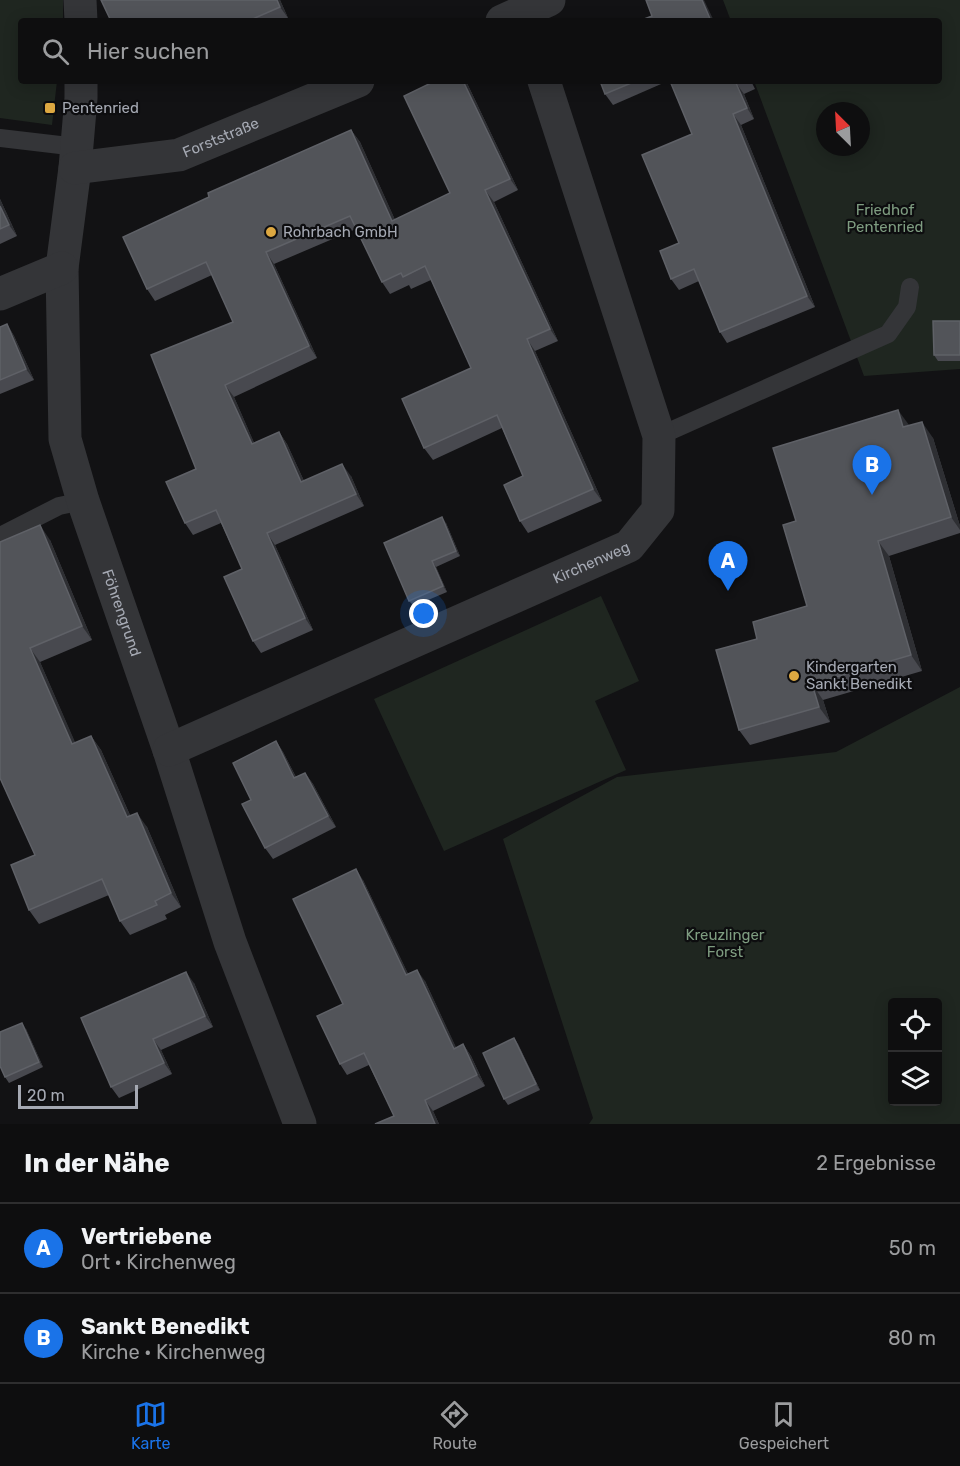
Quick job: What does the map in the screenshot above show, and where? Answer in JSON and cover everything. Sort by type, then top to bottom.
[{"type":"street","points":[[80,0],[81,18]]},
{"type":"street","name":"Föhrengrund","points":[[81,84],[76,158],[62,268],[65,439],[83,501],[168,750],[230,942],[300,1124]]},
{"type":"street","name":"Forststraße","points":[[76,158],[179,155],[351,84]]},
{"type":"street","name":"Kirchenweg","points":[[168,750],[629,546],[658,510],[658,436],[545,84]]},
{"type":"street","points":[[0,294],[62,268]]},
{"type":"lane","points":[[0,138],[76,158]]},
{"type":"lane","points":[[658,436],[888,334],[907,307],[910,287]]},
{"type":"lane","points":[[0,536],[59,506],[83,501]]},
{"type":"green space","points":[[0,0],[63,0],[63,18],[18,18],[18,84],[57,84],[52,125],[0,118]]},
{"type":"green space","name":"Friedhof Pentenried","points":[[723,0],[960,0],[960,369],[864,376],[755,84],[942,84],[942,18],[730,18]]},
{"type":"green space","points":[[601,596],[639,681],[595,701],[626,770],[444,851],[374,699]]},
{"type":"green space","name":"Kreuzlinger Forst","points":[[960,687],[960,1124],[589,1124],[593,1118],[503,839],[617,777],[836,752]]},
{"type":"building","points":[[101,0],[277,0],[280,7],[255,18],[110,18]]},
{"type":"building","points":[[646,0],[702,0],[710,18],[647,18],[652,16]]},
{"type":"building","points":[[429,84],[464,84],[510,179],[485,190],[550,329],[527,339],[593,489],[520,521],[504,485],[523,476],[497,415],[424,448],[402,399],[471,368],[425,266],[403,277],[401,273],[382,282],[350,216],[266,252],[309,346],[225,385],[252,444],[279,432],[301,482],[342,464],[356,494],[267,533],[305,618],[253,641],[224,577],[242,569],[216,510],[185,523],[166,482],[196,469],[151,355],[233,322],[206,262],[147,289],[123,237],[209,197],[208,193],[351,130],[392,221],[450,193],[404,96]]},
{"type":"building","points":[[601,84],[629,84],[605,94]]},
{"type":"building","points":[[671,84],[736,84],[747,108],[733,114],[807,296],[720,332],[694,269],[671,279],[660,251],[679,243],[642,155],[692,134]]},
{"type":"building","points":[[0,206],[9,225],[0,229]]},
{"type":"building","points":[[933,321],[960,321],[960,355],[934,355]]},
{"type":"building","points":[[7,324],[26,369],[0,380],[0,327]]},
{"type":"building","points":[[898,410],[903,427],[922,422],[951,517],[878,541],[911,655],[812,684],[819,707],[739,730],[716,650],[757,639],[753,622],[807,606],[783,525],[796,521],[773,448]]},
{"type":"building","points":[[442,517],[456,551],[432,561],[443,586],[409,601],[384,543]]},
{"type":"building","points":[[40,525],[82,626],[30,648],[72,744],[91,736],[127,817],[137,813],[171,893],[155,901],[157,905],[120,921],[102,879],[29,910],[11,865],[35,855],[0,778],[0,542]]},
{"type":"building","points":[[276,741],[294,778],[305,773],[328,816],[265,848],[242,804],[251,800],[233,763]]},
{"type":"building","points":[[356,869],[406,975],[417,970],[454,1049],[463,1044],[477,1075],[425,1100],[435,1124],[375,1124],[394,1116],[364,1053],[340,1064],[317,1016],[343,1004],[293,899]]},
{"type":"building","points":[[186,972],[205,1016],[153,1039],[164,1063],[111,1087],[81,1018]]},
{"type":"building","points":[[22,1023],[39,1062],[5,1077],[0,1066],[0,1032]]},
{"type":"building","points":[[514,1038],[536,1084],[504,1099],[483,1053]]},
{"type":"place","name":"Pentenried","points":[[50,108]]},
{"type":"place","name":"Rohrbach GmbH","points":[[271,232]]},
{"type":"place","name":"Sankt Benedikt","points":[[872,495]]},
{"type":"place","name":"Vertriebene","points":[[728,591]]},
{"type":"place","name":"Kindergarten Sankt Benedikt","points":[[794,676]]}]
